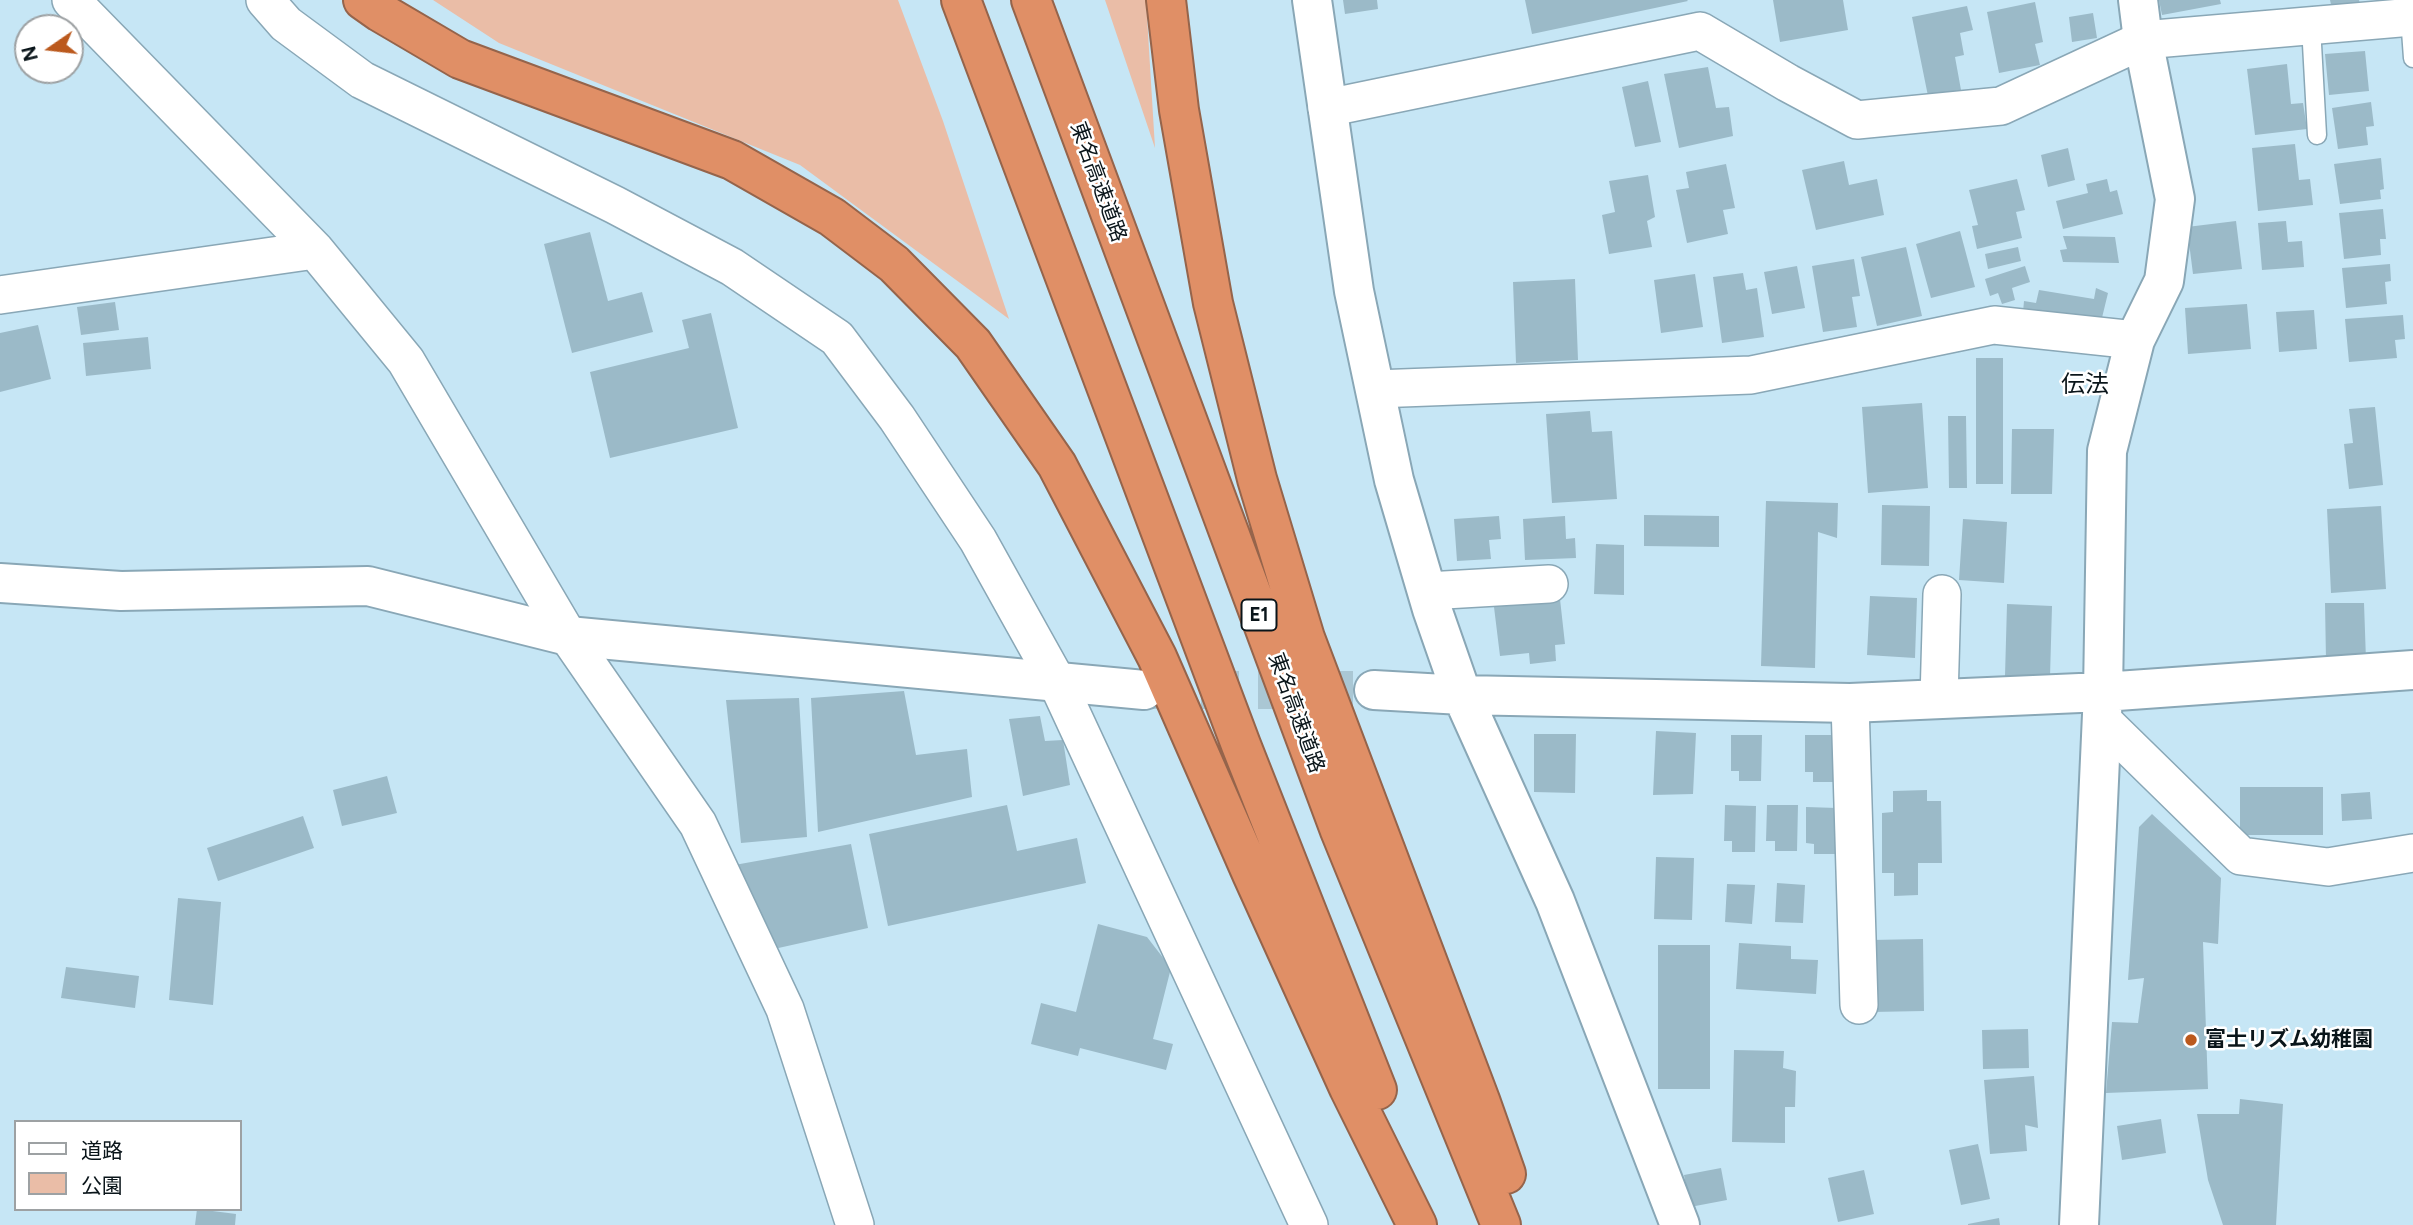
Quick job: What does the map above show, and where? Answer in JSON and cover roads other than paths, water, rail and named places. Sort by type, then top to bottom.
[{"type":"highway","points":[[363,0],[460,59],[732,160],[832,217],[894,264],[973,344],[1057,465],[1157,657],[1343,1075],[1417,1225]]},
{"type":"highway","points":[[961,0],[1241,745],[1430,1225]]},
{"type":"highway","name":"東名高速道路","points":[[1031,0],[1339,828],[1500,1225]]},
{"type":"highway","points":[[1166,0],[1179,110],[1213,303],[1257,479],[1305,638],[1481,1103],[1523,1225]]},
{"type":"street","points":[[71,0],[315,250],[406,361],[568,636],[698,824],[785,1009],[855,1225]]},
{"type":"street","points":[[265,0],[286,24],[362,80],[615,205],[732,267],[837,338],[898,418],[978,540],[1057,682],[1309,1225]]},
{"type":"street","points":[[1312,0],[1354,291],[1394,480],[1427,591],[1462,695],[1555,901],[1680,1225]]},
{"type":"street","points":[[2080,1225],[2102,706],[2107,451],[2135,340],[2164,281],[2175,199],[2143,40],[2138,0]]},
{"type":"street","points":[[1327,108],[1700,31],[1857,120],[2001,106],[2143,40],[2411,17]]},
{"type":"street","points":[[0,295],[315,250]]},
{"type":"street","points":[[1375,389],[1751,375],[1994,325],[2135,340]]},
{"type":"street","points":[[0,583],[121,591],[368,586],[568,636],[1144,690]]},
{"type":"street","points":[[1427,591],[1549,584]]},
{"type":"street","points":[[1939,699],[1942,594]]},
{"type":"street","points":[[1374,690],[1462,695],[1850,703],[1939,699],[2102,706],[2413,670]]},
{"type":"street","points":[[1850,703],[1858,1006]]},
{"type":"street","points":[[2102,706],[2241,856],[2328,867],[2413,853]]},
{"type":"lane","points":[[2411,17],[2413,58]]},
{"type":"lane","points":[[2311,26],[2316,135]]},
{"type":"tunnel","points":[[1144,690],[1374,690]]},
{"type":"place","name":"富士リズム幼稚園","points":[[2191,1040]]},
{"type":"district","name":"伝法","points":[[2085,385]]}]
